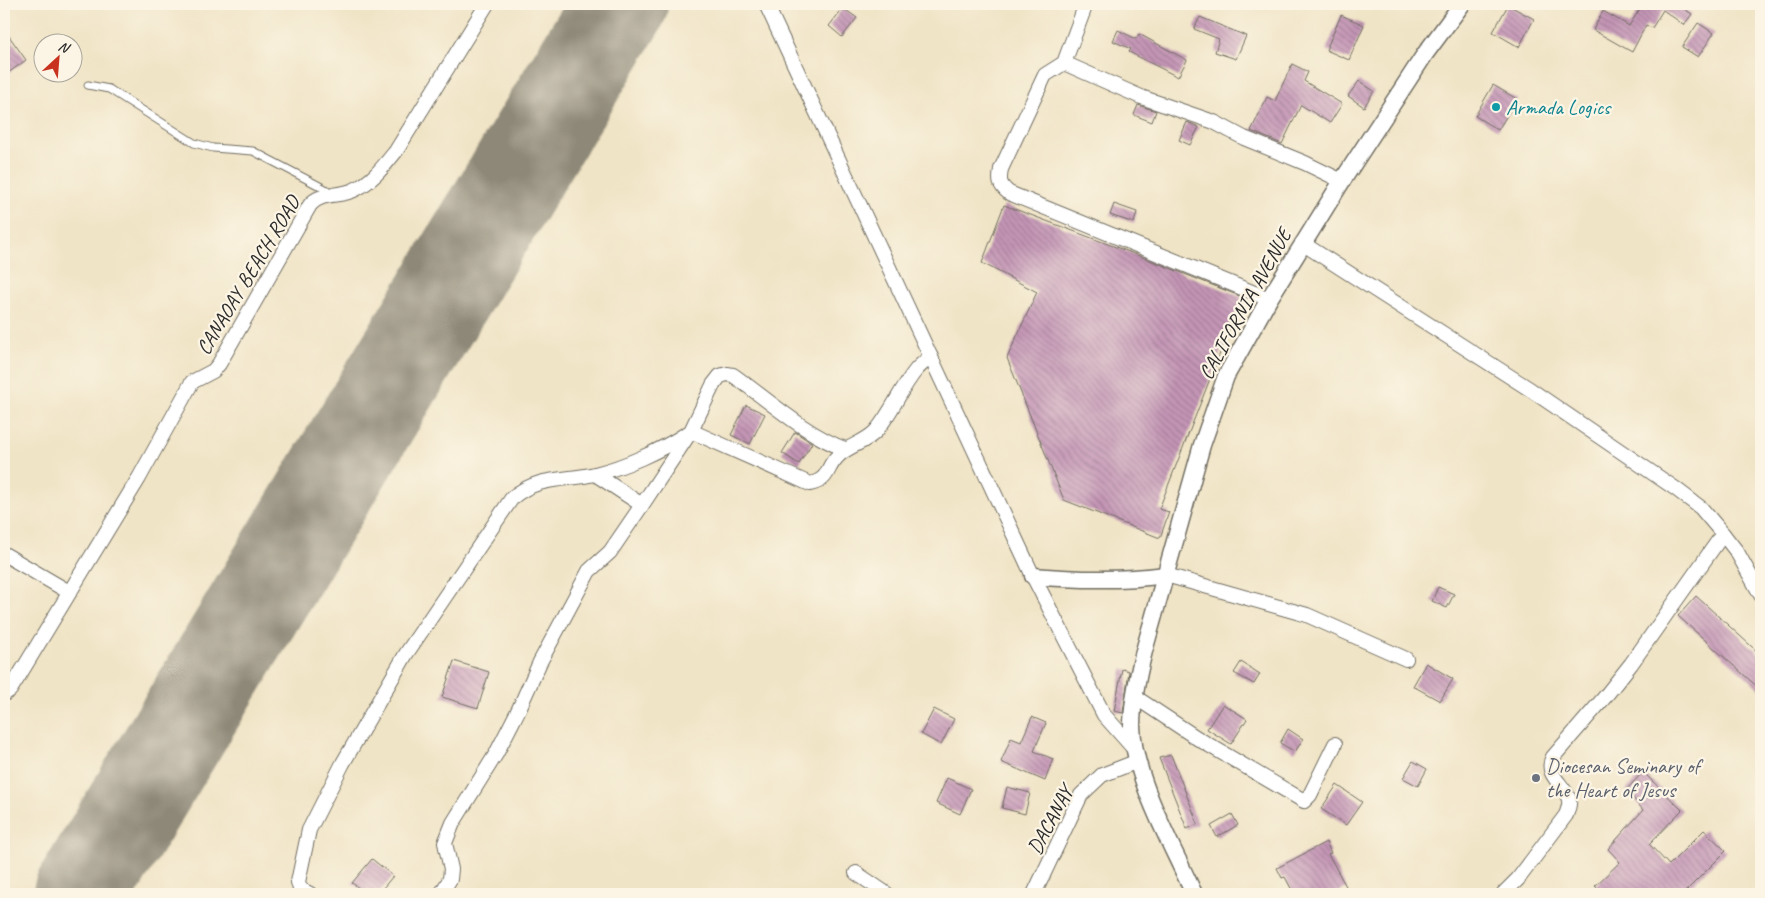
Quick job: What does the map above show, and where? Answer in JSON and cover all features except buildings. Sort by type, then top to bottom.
[{"type":"street","name":"CANAOAY BEACH ROAD","points":[[4,694],[10,690],[18,679],[134,486],[192,382],[213,371],[220,364],[310,205],[317,198],[353,191],[382,168],[396,151],[487,4]]},
{"type":"street","points":[[766,4],[1033,576],[1104,715],[1136,756]]},
{"type":"street","points":[[1086,4],[1064,63],[1045,75],[1001,169],[999,181],[1001,187],[1009,193],[1269,299]]},
{"type":"street","name":"CALIFORNIA AVENUE","points":[[1194,894],[1155,808],[1136,756],[1132,726],[1134,697],[1144,651],[1202,445],[1226,376],[1269,299],[1342,181],[1425,54],[1462,4]]},
{"type":"street","points":[[1064,63],[1140,97],[1214,122],[1244,138],[1305,163],[1342,181]]},
{"type":"street","points":[[1302,244],[1531,390],[1701,508],[1737,552],[1761,595]]},
{"type":"street","points":[[691,431],[810,484],[818,482],[826,476],[836,458],[845,449],[865,441],[876,431],[916,369],[931,357]]},
{"type":"street","points":[[441,894],[450,879],[451,869],[445,843],[453,823],[496,754],[540,662],[589,571],[610,552],[642,505],[691,431],[713,385],[720,376],[733,375],[770,404],[832,444],[845,449]]},
{"type":"street","points":[[310,894],[300,889],[298,882],[307,836],[343,763],[406,654],[512,498],[522,489],[536,483],[552,479],[595,474],[632,461],[672,443],[691,431]]},
{"type":"street","points":[[595,474],[642,505]]},
{"type":"street","points":[[1503,894],[1518,879],[1566,815],[1569,807],[1569,798],[1557,782],[1551,769],[1550,761],[1631,664],[1723,534]]},
{"type":"street","points":[[4,554],[69,592]]},
{"type":"street","points":[[1033,576],[1086,580],[1145,578],[1166,575],[1307,615],[1406,659]]},
{"type":"street","points":[[1134,697],[1197,738],[1304,801],[1310,795],[1335,744]]},
{"type":"street","name":"DACANAY","points":[[1034,894],[1082,795],[1102,775],[1136,756]]},
{"type":"street","points":[[856,873],[888,894]]},
{"type":"lane","points":[[88,84],[109,89],[194,143],[213,148],[253,151],[337,195]]},
{"type":"runway","points":[[81,894],[620,4]]},
{"type":"place","name":"Armada Logics","points":[[1496,107]]},
{"type":"place","name":"Diocesan Seminary of the Heart of Jesus","points":[[1536,778]]}]
